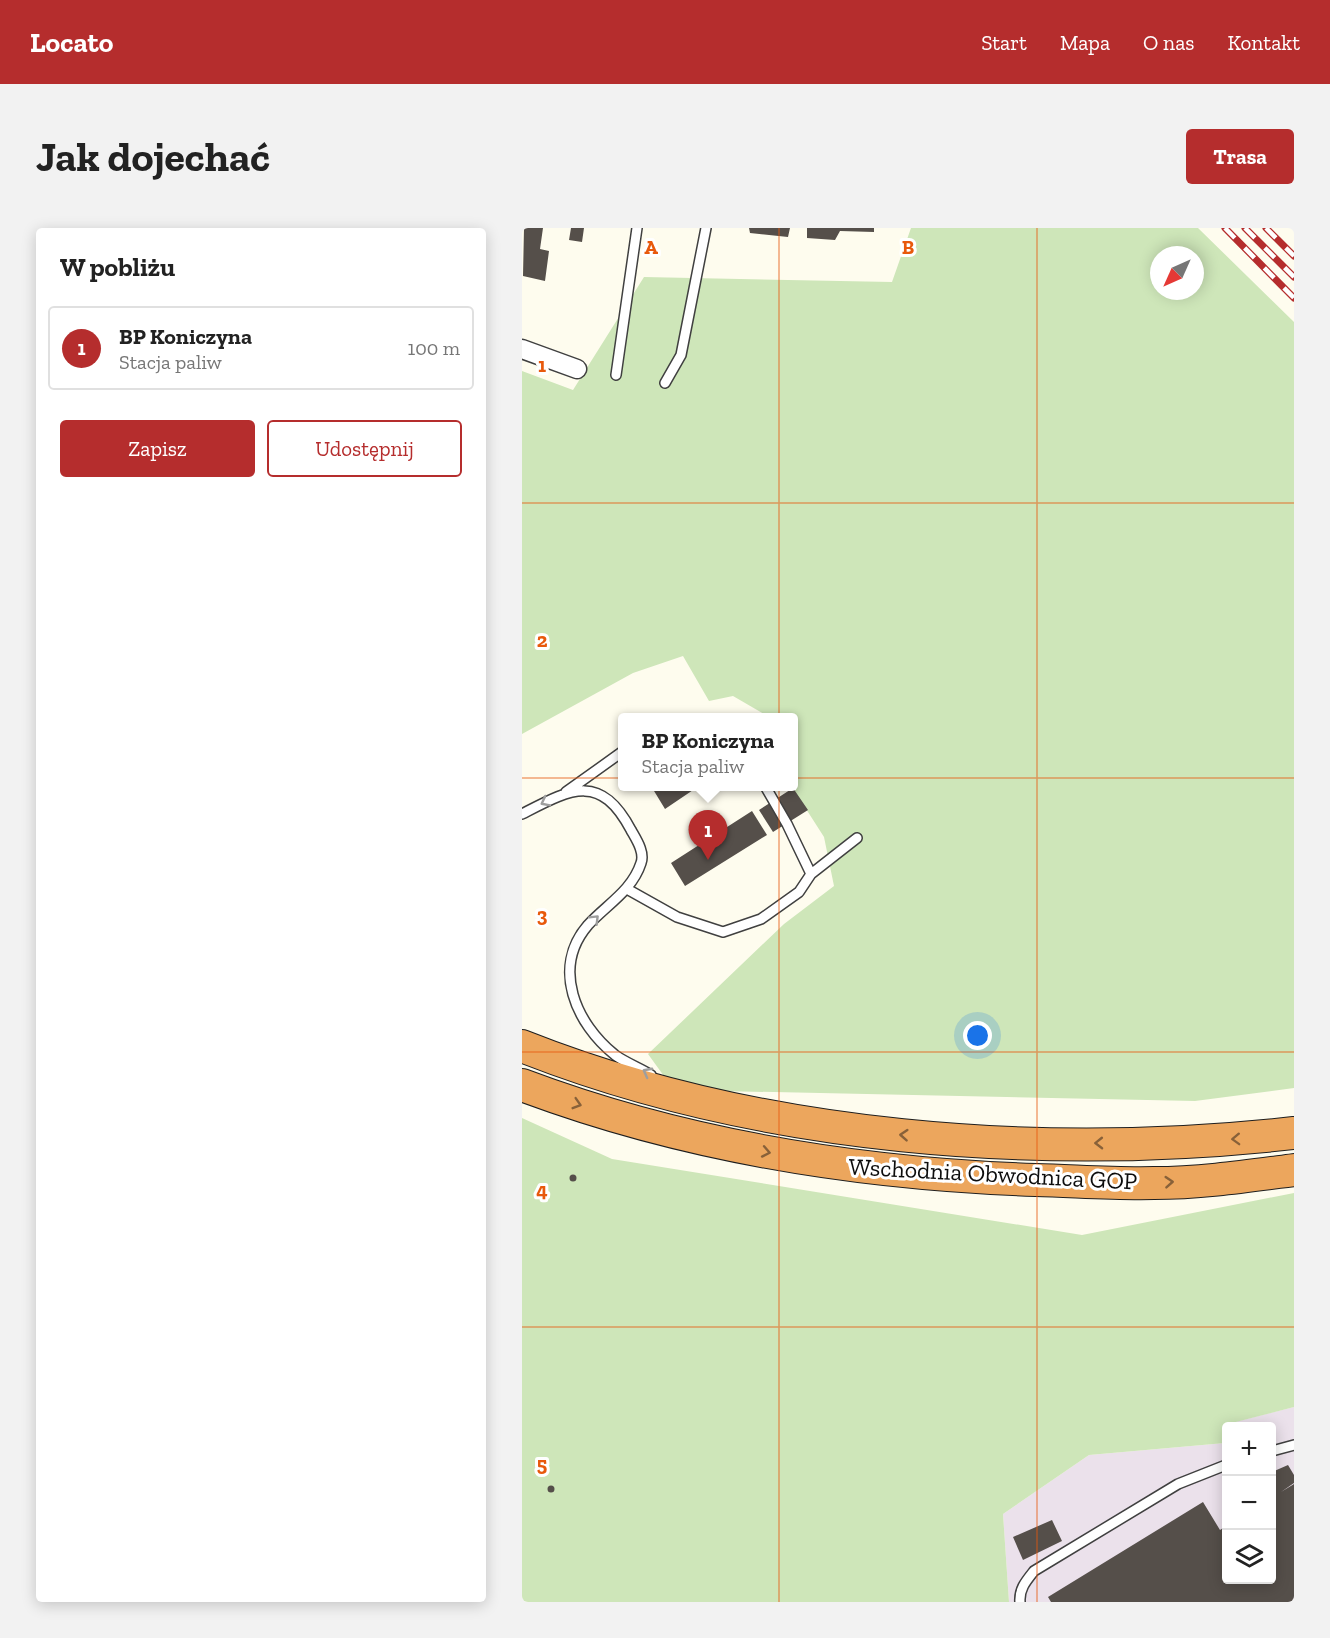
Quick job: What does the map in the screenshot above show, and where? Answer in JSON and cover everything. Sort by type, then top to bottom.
[{"type":"highway","name":"Wschodnia Obwodnica GOP","points":[[522,1046],[624,1081],[738,1110],[880,1134],[969,1140],[1085,1143],[1248,1138],[1294,1133]]},
{"type":"highway","name":"Wschodnia Obwodnica GOP","points":[[522,1085],[676,1134],[875,1170],[988,1178],[1155,1183],[1236,1178],[1294,1170]]},
{"type":"street","points":[[522,349],[578,369]]},
{"type":"lane","points":[[616,375],[637,228]]},
{"type":"lane","points":[[665,383],[681,355],[706,228]]},
{"type":"lane","points":[[522,814],[566,792],[618,755]]},
{"type":"lane","points":[[566,792],[590,790],[611,801],[629,825],[640,845],[642,862],[627,889],[587,926],[577,942],[568,977],[575,1004],[597,1038],[617,1056],[699,1100]]},
{"type":"lane","points":[[768,791],[811,874]]},
{"type":"lane","points":[[627,889],[677,917],[723,932],[760,919],[800,892],[811,874],[857,838]]},
{"type":"lane","points":[[1276,1450],[1294,1445]]},
{"type":"lane","points":[[1020,1602],[1019,1593],[1024,1582],[1034,1571],[1178,1484],[1222,1467]]},
{"type":"shaded area","points":[[1294,1407],[1294,1602],[1009,1602],[1003,1514],[1089,1455],[1222,1443],[1222,1584],[1276,1584],[1276,1422],[1235,1422]]},
{"type":"green space","points":[[911,228],[1198,228],[1294,322],[1294,1088],[1195,1101],[674,1090],[648,1054],[784,924],[834,886],[824,837],[795,791],[798,791],[798,713],[762,713],[733,696],[709,701],[683,656],[633,673],[522,734],[522,371],[573,390],[644,277],[892,282]]},
{"type":"green space","points":[[522,1118],[612,1159],[1082,1235],[1294,1193],[1294,1407],[1236,1422],[1222,1422],[1222,1443],[1089,1455],[1003,1514],[1009,1602],[522,1602]]},
{"type":"building","points":[[524,228],[543,228],[540,249],[549,251],[545,281],[523,276]]},
{"type":"building","points":[[571,228],[584,228],[582,242],[569,240]]},
{"type":"building","points":[[749,228],[790,228],[788,237],[750,233]]},
{"type":"building","points":[[807,228],[874,228],[874,232],[840,231],[835,240],[807,238]]},
{"type":"building","points":[[654,791],[692,791],[665,809]]},
{"type":"building","points":[[788,791],[795,791],[808,810],[773,832],[759,810]]},
{"type":"building","points":[[752,811],[767,835],[685,886],[671,863]]},
{"type":"building","points":[[573,1174],[577,1178],[573,1182],[569,1178]]},
{"type":"building","points":[[1288,1465],[1294,1475],[1294,1483],[1281,1492],[1294,1484],[1294,1602],[1051,1602],[1048,1597],[1203,1502],[1220,1530],[1222,1529],[1222,1584],[1276,1584],[1276,1470]]},
{"type":"building","points":[[551,1485],[555,1489],[551,1493],[547,1489]]},
{"type":"building","points":[[1052,1520],[1062,1541],[1023,1560],[1013,1537]]},
{"type":"railway","points":[[1225,228],[1294,298]]},
{"type":"railway","points":[[1245,228],[1294,277]]},
{"type":"railway","points":[[1266,228],[1294,256]]},
{"type":"place","name":"BP Koniczyna","points":[[708,860]]}]
